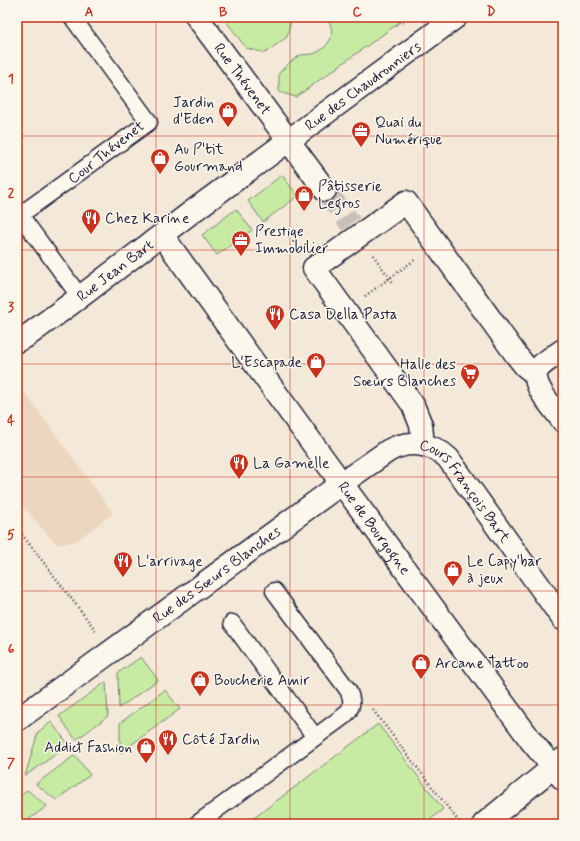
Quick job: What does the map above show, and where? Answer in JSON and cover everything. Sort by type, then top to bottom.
[{"type":"street","name":"Rue Thévenet","points":[[197,17],[288,140]]},
{"type":"street","name":"Rue des Chaudronniers","points":[[288,140],[456,17]]},
{"type":"street","points":[[288,140],[325,190]]},
{"type":"street","name":"Rue Jean Bart","points":[[17,341],[27,336],[80,297],[288,140]]},
{"type":"street","name":"Cours François Bart","points":[[563,421],[538,387],[535,374],[523,363],[406,202],[355,230],[314,268],[413,405],[421,425],[423,445],[443,454],[453,465],[563,618]]},
{"type":"street","name":"Rue de Bourgogne","points":[[162,235],[532,742],[560,768]]},
{"type":"street","points":[[535,374],[542,365],[563,350]]},
{"type":"street","name":"Rue des Sœurs Blanches","points":[[17,720],[342,483],[396,447],[411,444],[423,445]]},
{"type":"street","points":[[484,824],[560,768]]},
{"type":"lane","name":"Cour Thévenet","points":[[72,17],[149,122],[19,213],[80,297]]},
{"type":"lane","points":[[197,824],[344,716],[352,704],[348,690],[274,591]]},
{"type":"lane","points":[[232,623],[315,737]]},
{"type":"path","points":[[365,296],[436,244]]},
{"type":"path","points":[[373,255],[393,283]]},
{"type":"path","points":[[17,528],[111,651]]},
{"type":"path","points":[[352,704],[369,706],[460,824]]},
{"type":"shaded area","points":[[17,382],[113,513],[76,541],[58,544],[52,540],[17,499]]},
{"type":"green space","points":[[223,17],[296,17],[291,21],[287,37],[265,53],[246,48]]},
{"type":"green space","points":[[326,17],[407,17],[296,97],[279,92],[279,73],[281,71],[299,56],[313,54],[328,44],[332,34],[330,23]]},
{"type":"green space","points":[[282,175],[298,196],[263,222],[248,201]]},
{"type":"green space","points":[[236,209],[252,230],[217,255],[202,235]]},
{"type":"green space","points":[[141,657],[158,680],[119,708],[118,673]]},
{"type":"green space","points":[[106,682],[108,716],[76,740],[59,716]]},
{"type":"green space","points":[[165,690],[180,709],[120,753],[120,723]]},
{"type":"green space","points":[[51,722],[69,745],[25,776],[38,732]]},
{"type":"green space","points":[[378,724],[443,809],[425,824],[359,824],[355,820],[351,824],[246,824]]},
{"type":"green space","points":[[75,755],[90,775],[56,800],[36,784]]},
{"type":"green space","points":[[27,790],[47,806],[23,824],[17,824],[18,801]]},
{"type":"tunnel","points":[[325,190],[351,224]]},
{"type":"place","name":"Jardin d'Eden","points":[[228,128]]},
{"type":"place","name":"Quai du Numérique","points":[[361,148]]},
{"type":"place","name":"Au P'tit Gourmand","points":[[160,175]]},
{"type":"place","name":"Pâtisserie Legros","points":[[304,212]]},
{"type":"place","name":"Chez Karine","points":[[91,235]]},
{"type":"place","name":"Prestige Immobilier","points":[[241,257]]},
{"type":"place","name":"Casa Della Pasta","points":[[275,331]]},
{"type":"place","name":"L'Escapade","points":[[316,379]]},
{"type":"place","name":"Halle des Sœurs Blanches","points":[[470,390]]},
{"type":"place","name":"La Gamelle","points":[[239,480]]},
{"type":"place","name":"L'arrivage","points":[[123,578]]},
{"type":"place","name":"Le Capy'bar à jeux","points":[[453,587]]},
{"type":"place","name":"Arcane Tattoo","points":[[421,680]]},
{"type":"place","name":"Boucherie Amir","points":[[200,697]]},
{"type":"place","name":"Côté Jardin","points":[[168,756]]},
{"type":"place","name":"Addict Fashion","points":[[146,764]]}]
